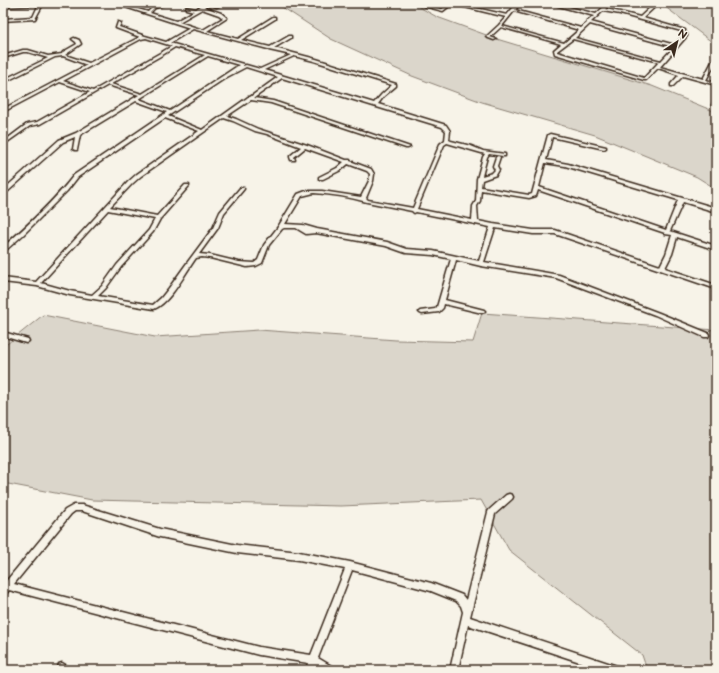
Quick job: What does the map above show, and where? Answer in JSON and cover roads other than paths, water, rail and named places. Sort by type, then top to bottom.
[{"type":"street","points":[[3,6],[38,3],[40,6],[34,18],[3,20]]},
{"type":"street","points":[[115,3],[193,28],[205,30],[395,85],[383,95],[375,105]]},
{"type":"street","points":[[148,14],[154,7],[166,3]]},
{"type":"street","points":[[177,22],[208,3],[218,6]]},
{"type":"street","points":[[422,5],[443,10],[451,3],[508,16]]},
{"type":"street","points":[[494,39],[488,37],[500,26],[519,3]]},
{"type":"street","points":[[550,3],[561,4],[596,15]]},
{"type":"street","points":[[602,10],[640,19],[685,33],[666,59],[648,78],[641,78],[556,53],[555,51],[572,38],[588,22],[610,3]]},
{"type":"street","points":[[640,19],[657,3]]},
{"type":"street","points":[[201,7],[220,14],[225,18],[205,30]]},
{"type":"street","points":[[187,8],[195,10]]},
{"type":"street","points":[[513,10],[581,29]]},
{"type":"street","points":[[238,40],[274,18]]},
{"type":"street","points":[[588,22],[675,46]]},
{"type":"street","points":[[3,250],[21,234],[76,176],[242,65],[144,37],[117,27],[118,23]]},
{"type":"street","points":[[500,26],[564,44]]},
{"type":"street","points":[[167,43],[193,28]]},
{"type":"street","points":[[3,111],[144,37]]},
{"type":"street","points":[[270,49],[290,37]]},
{"type":"street","points":[[572,38],[662,62]]},
{"type":"street","points":[[63,55],[79,44],[78,41],[74,39]]},
{"type":"street","points":[[3,144],[29,125],[38,123],[163,54],[175,45]]},
{"type":"street","points":[[3,57],[26,51],[48,57],[63,55],[90,65]]},
{"type":"street","points":[[3,193],[61,141],[78,134],[208,55]]},
{"type":"street","points":[[260,70],[293,55]]},
{"type":"street","points":[[3,82],[57,56]]},
{"type":"street","points":[[704,80],[715,60]]},
{"type":"street","points":[[226,76],[246,66],[260,70],[442,125],[448,131],[447,141]]},
{"type":"street","points":[[657,67],[716,84]]},
{"type":"street","points":[[672,85],[682,74]]},
{"type":"street","points":[[37,284],[107,208],[140,175],[218,119],[281,77]]},
{"type":"street","points":[[60,81],[92,92]]},
{"type":"street","points":[[108,84],[142,95]]},
{"type":"street","points":[[249,98],[272,102],[408,147]]},
{"type":"street","points":[[135,99],[170,112]]},
{"type":"street","points":[[716,99],[714,105],[716,106]]},
{"type":"street","points":[[164,116],[202,131]]},
{"type":"street","points":[[223,117],[230,118],[240,124],[348,161],[372,172],[371,181],[367,187],[363,200]]},
{"type":"street","points":[[75,149],[78,134]]},
{"type":"street","points":[[479,188],[529,197],[534,195],[550,134],[604,148]]},
{"type":"street","points":[[447,141],[498,157],[495,166],[497,170],[494,174],[479,179]]},
{"type":"street","points":[[414,211],[442,144],[447,141]]},
{"type":"street","points":[[293,160],[292,157],[305,146]]},
{"type":"street","points":[[475,222],[475,206],[478,201],[479,179],[486,154]]},
{"type":"street","points":[[543,160],[566,165],[716,210]]},
{"type":"street","points":[[321,178],[339,169],[348,161]]},
{"type":"street","points":[[93,297],[104,287],[119,266],[152,230],[158,218],[187,186]]},
{"type":"street","points":[[536,188],[675,236],[716,248]]},
{"type":"street","points":[[3,280],[37,284],[93,297],[154,307],[165,298],[178,281],[191,260],[196,256],[207,238],[215,229],[222,213],[242,189]]},
{"type":"street","points":[[196,256],[207,256],[231,262],[256,265],[260,262],[264,251],[300,195],[304,193],[316,192],[494,226],[532,232],[552,231],[716,287]]},
{"type":"street","points":[[667,233],[682,200]]},
{"type":"street","points":[[107,208],[158,218]]},
{"type":"street","points":[[280,228],[284,226],[298,227],[306,232],[316,231],[380,243],[406,251],[433,253],[481,264],[557,276],[657,314],[706,335]]},
{"type":"street","points":[[481,264],[494,226]]},
{"type":"street","points":[[662,268],[669,254],[675,236]]},
{"type":"street","points":[[422,312],[437,311],[440,308],[454,258]]},
{"type":"street","points":[[442,302],[482,311]]},
{"type":"street","points":[[3,334],[26,341]]},
{"type":"street","points":[[454,670],[492,512],[509,497]]},
{"type":"street","points":[[330,670],[313,660],[259,650],[5,588],[68,512],[74,508],[82,508],[160,533],[237,548],[299,556],[350,566],[431,588],[459,598],[465,604],[467,616]]},
{"type":"street","points":[[310,670],[350,566]]},
{"type":"street","points":[[467,616],[617,670]]}]
